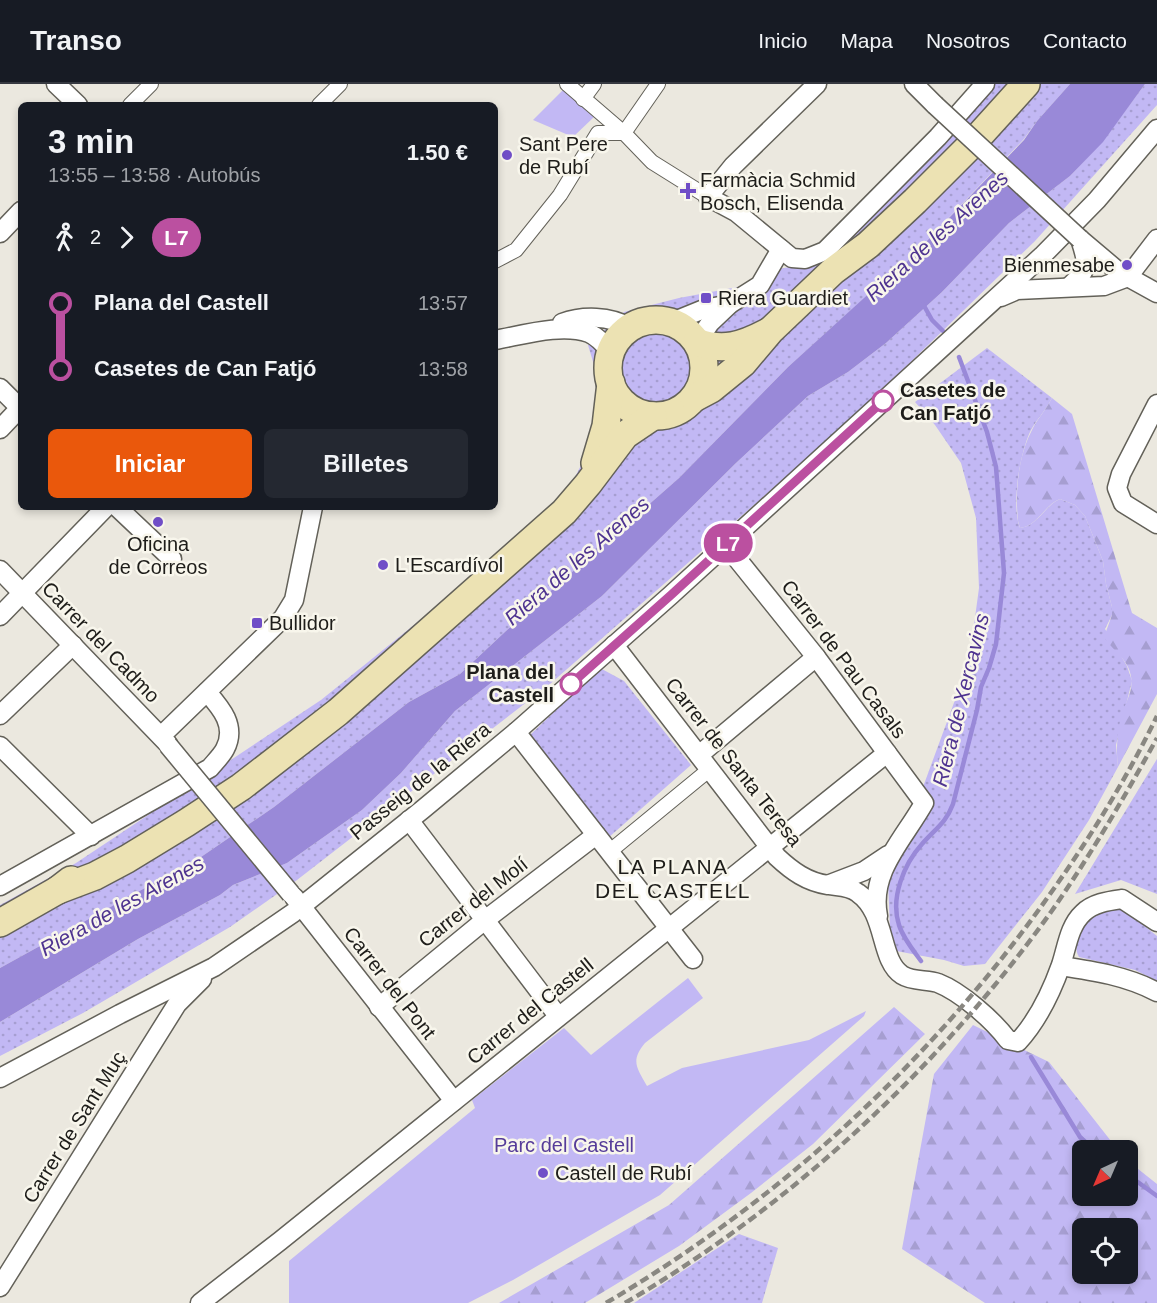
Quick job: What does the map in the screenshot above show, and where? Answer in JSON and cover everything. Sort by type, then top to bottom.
[{"type":"main road","points":[[833,271],[859,238],[1002,84]]},
{"type":"main road","points":[[694,398],[701,386],[704,358],[697,342],[687,331],[672,322],[649,320],[630,327],[618,338],[610,351],[608,373],[616,395],[627,406],[638,412],[653,416],[674,413],[711,389],[743,363],[770,331],[833,271],[868,245],[915,201],[969,147],[1026,84]]},
{"type":"main road","points":[[697,342],[710,346],[737,346],[770,331]]},
{"type":"main road","points":[[588,484],[606,426],[610,383]]},
{"type":"main road","points":[[0,923],[58,890],[95,876],[127,859],[186,824],[241,787],[338,712],[564,512],[625,435],[653,416]]},
{"type":"street","points":[[56,84],[75,102]]},
{"type":"street","points":[[133,102],[151,84]]},
{"type":"street","points":[[567,84],[624,133],[652,162],[736,212],[792,258],[805,259],[825,251],[938,137],[985,84]]},
{"type":"street","points":[[583,99],[594,84]]},
{"type":"street","points":[[624,133],[658,84]]},
{"type":"street","points":[[708,197],[733,166],[817,84]]},
{"type":"street","points":[[914,84],[1080,240],[1128,277],[1157,293]]},
{"type":"street","points":[[322,102],[336,88]]},
{"type":"street","name":"Passeig de la Riera","points":[[0,1078],[214,967],[296,900],[409,820],[516,732],[614,645],[1042,256],[1097,200],[1157,129]]},
{"type":"street","points":[[498,259],[516,250],[560,195],[598,133],[624,133]]},
{"type":"street","points":[[994,300],[1017,290],[1104,286],[1128,277],[1157,239]]},
{"type":"street","points":[[1070,286],[1082,276],[1087,260],[1080,240]]},
{"type":"street","points":[[697,342],[711,323],[730,304],[760,285],[781,249]]},
{"type":"street","points":[[672,322],[704,309],[730,304]]},
{"type":"street","points":[[556,328],[564,322],[594,318],[606,318],[630,327]]},
{"type":"street","points":[[498,339],[556,328],[590,334],[610,351]]},
{"type":"street","points":[[0,388],[18,405]]},
{"type":"street","points":[[1157,404],[1121,474],[1117,488],[1123,503],[1157,524]]},
{"type":"street","points":[[0,429],[18,411]]},
{"type":"street","points":[[0,616],[103,510]]},
{"type":"street","points":[[120,510],[172,560]]},
{"type":"street","points":[[165,740],[207,692],[283,618],[294,600],[312,510]]},
{"type":"street","name":"Carrer de Pau Casals","points":[[726,545],[816,657],[924,803],[894,850]]},
{"type":"street","name":"Carrer del Cadmo","points":[[0,570],[165,740],[296,900]]},
{"type":"street","points":[[0,716],[73,645]]},
{"type":"street","name":"Carrer de Santa Teresa","points":[[614,645],[770,847],[790,869],[807,879],[827,885],[847,887],[866,898],[880,923],[890,959],[901,975],[913,980],[937,983],[958,995],[996,1025],[1008,1041],[1018,1042],[1035,1022],[1061,966]]},
{"type":"street","points":[[699,754],[816,657]]},
{"type":"street","points":[[0,886],[210,768],[226,748],[229,724],[221,708],[207,692]]},
{"type":"street","points":[[516,732],[693,959]]},
{"type":"street","points":[[0,747],[91,836]]},
{"type":"street","name":"Carrer del Castell","points":[[200,1303],[887,753]]},
{"type":"street","points":[[609,852],[710,769]]},
{"type":"street","points":[[409,820],[558,1016]]},
{"type":"street","name":"Carrer del Molí","points":[[379,1007],[485,920],[596,835]]},
{"type":"street","points":[[827,885],[864,871],[894,850]]},
{"type":"street","points":[[880,923],[877,907],[878,887],[881,873],[894,850]]},
{"type":"street","points":[[1157,922],[1122,899],[1100,903],[1083,913],[1072,927],[1061,966],[1125,978],[1157,992]]},
{"type":"street","name":"Carrer del Pont","points":[[296,900],[454,1101]]},
{"type":"street","name":"Carrer de Sant Muç","points":[[0,1287],[177,1004],[214,967]]},
{"type":"street","points":[[138,1005],[154,1002],[163,1008],[166,1021]]},
{"type":"green space","points":[[992,84],[1070,84],[1024,139],[896,273],[881,283],[788,367],[679,478],[460,674],[409,702],[274,807],[201,857],[0,968],[0,905],[76,863],[321,700],[430,612],[556,503],[575,477],[594,440],[600,403],[594,365],[588,345],[624,312],[679,298],[743,286],[778,269],[802,265]]},
{"type":"green space","points":[[1145,84],[1157,84],[1157,105],[1035,241],[853,418],[550,684],[297,880],[230,927],[83,1013],[0,1056],[0,1022],[138,939],[220,895],[233,885],[287,863],[362,810],[401,773],[455,711],[602,596],[736,463],[808,396],[848,372],[886,343],[942,292],[1009,223],[1070,176],[1103,141]]},
{"type":"green space","points":[[565,88],[594,117],[573,137],[533,120]]},
{"type":"green space","points":[[987,348],[1052,398],[1031,430],[1023,451],[1016,506],[1020,528],[1037,520],[1060,499],[1075,505],[1085,516],[1103,561],[1112,607],[1112,615],[1105,629],[1127,666],[1132,681],[1116,745],[1118,767],[1089,820],[1042,892],[985,964],[964,966],[891,950],[888,882],[969,662],[979,588],[976,518],[961,463],[935,425],[915,402]]},
{"type":"green space","points":[[1052,398],[1072,414],[1132,613],[1157,628],[1157,694],[1118,767],[1118,733],[1132,682],[1126,663],[1104,637],[1112,615],[1112,607],[1103,561],[1085,516],[1075,505],[1060,499],[1032,523],[1020,528],[1018,521],[1017,486],[1023,451],[1034,426]]},
{"type":"green space","points":[[600,668],[624,681],[691,765],[608,838],[528,737]]},
{"type":"green space","points":[[1157,759],[1157,894],[1121,880],[1075,894]]},
{"type":"green space","points":[[1121,910],[1157,936],[1157,981],[1135,970],[1079,957],[1078,937],[1090,918],[1102,911]]},
{"type":"green space","name":"Parc del Castell","points":[[688,978],[703,998],[640,1049],[636,1060],[647,1086],[682,1068],[809,1040],[866,1011],[864,1016],[660,1195],[513,1280],[468,1303],[289,1303],[289,1261],[475,1108],[472,1100],[564,1028],[591,1055]]},
{"type":"green space","points":[[894,1007],[925,1034],[813,1144],[751,1193],[679,1246],[585,1303],[499,1303],[669,1205]]},
{"type":"green space","points":[[973,1025],[1049,1062],[1110,1140],[1072,1140],[1072,1206],[1138,1206],[1138,1169],[1157,1184],[1157,1303],[985,1303],[902,1249],[934,1074]]},
{"type":"green space","points":[[739,1234],[778,1248],[762,1303],[634,1303]]},
{"type":"water","name":"Riera de les Arenes","points":[[1070,84],[1145,84],[1103,142],[1070,176],[1009,223],[942,292],[886,343],[848,372],[808,396],[736,463],[602,596],[455,711],[401,773],[362,810],[287,863],[233,885],[220,895],[138,939],[0,1022],[0,968],[201,857],[274,807],[409,702],[460,674],[679,478],[788,367],[875,288],[896,273],[1024,140],[1037,121]]},
{"type":"waterway","name":"Riera de Xercavins","points":[[923,304],[932,320],[943,331]]},
{"type":"waterway","name":"Riera de Xercavins","points":[[921,961],[899,925],[896,904],[900,882],[915,852],[944,821],[953,804],[981,687],[996,644],[1004,573],[996,467],[987,432],[959,357]]},
{"type":"waterway","points":[[1031,1057],[1083,1140]]},
{"type":"waterway","points":[[1138,1182],[1157,1196]]},
{"type":"railway","points":[[606,1303],[672,1262],[795,1170],[853,1119],[908,1065],[960,1009],[1055,887],[1109,804],[1157,716]]},
{"type":"railway","points":[[625,1303],[686,1265],[746,1223],[803,1178],[911,1079],[961,1025],[1051,912],[1106,826],[1157,738]]},
{"type":"bus line","name":"L7","points":[[571,684],[883,401]]},
{"type":"place","name":"Sant Pere de Rubí","points":[[507,155]]},
{"type":"place","name":"Farmàcia Schmid Bosch, Elisenda","points":[[688,191]]},
{"type":"place","name":"Bienmesabe","points":[[1127,265]]},
{"type":"place","name":"Riera Guardiet","points":[[706,298]]},
{"type":"place","name":"Casetes de Can Fatjó","points":[[883,401]]},
{"type":"place","name":"Oficina de Correos","points":[[158,522]]},
{"type":"place","name":"L'Escardívol","points":[[383,565]]},
{"type":"place","name":"Bullidor","points":[[257,623]]},
{"type":"place","name":"Plana del Castell","points":[[571,684]]},
{"type":"place","name":"Castell de Rubí","points":[[543,1173]]},
{"type":"district","name":"LA PLANA DEL CASTELL","points":[[673,879]]}]
